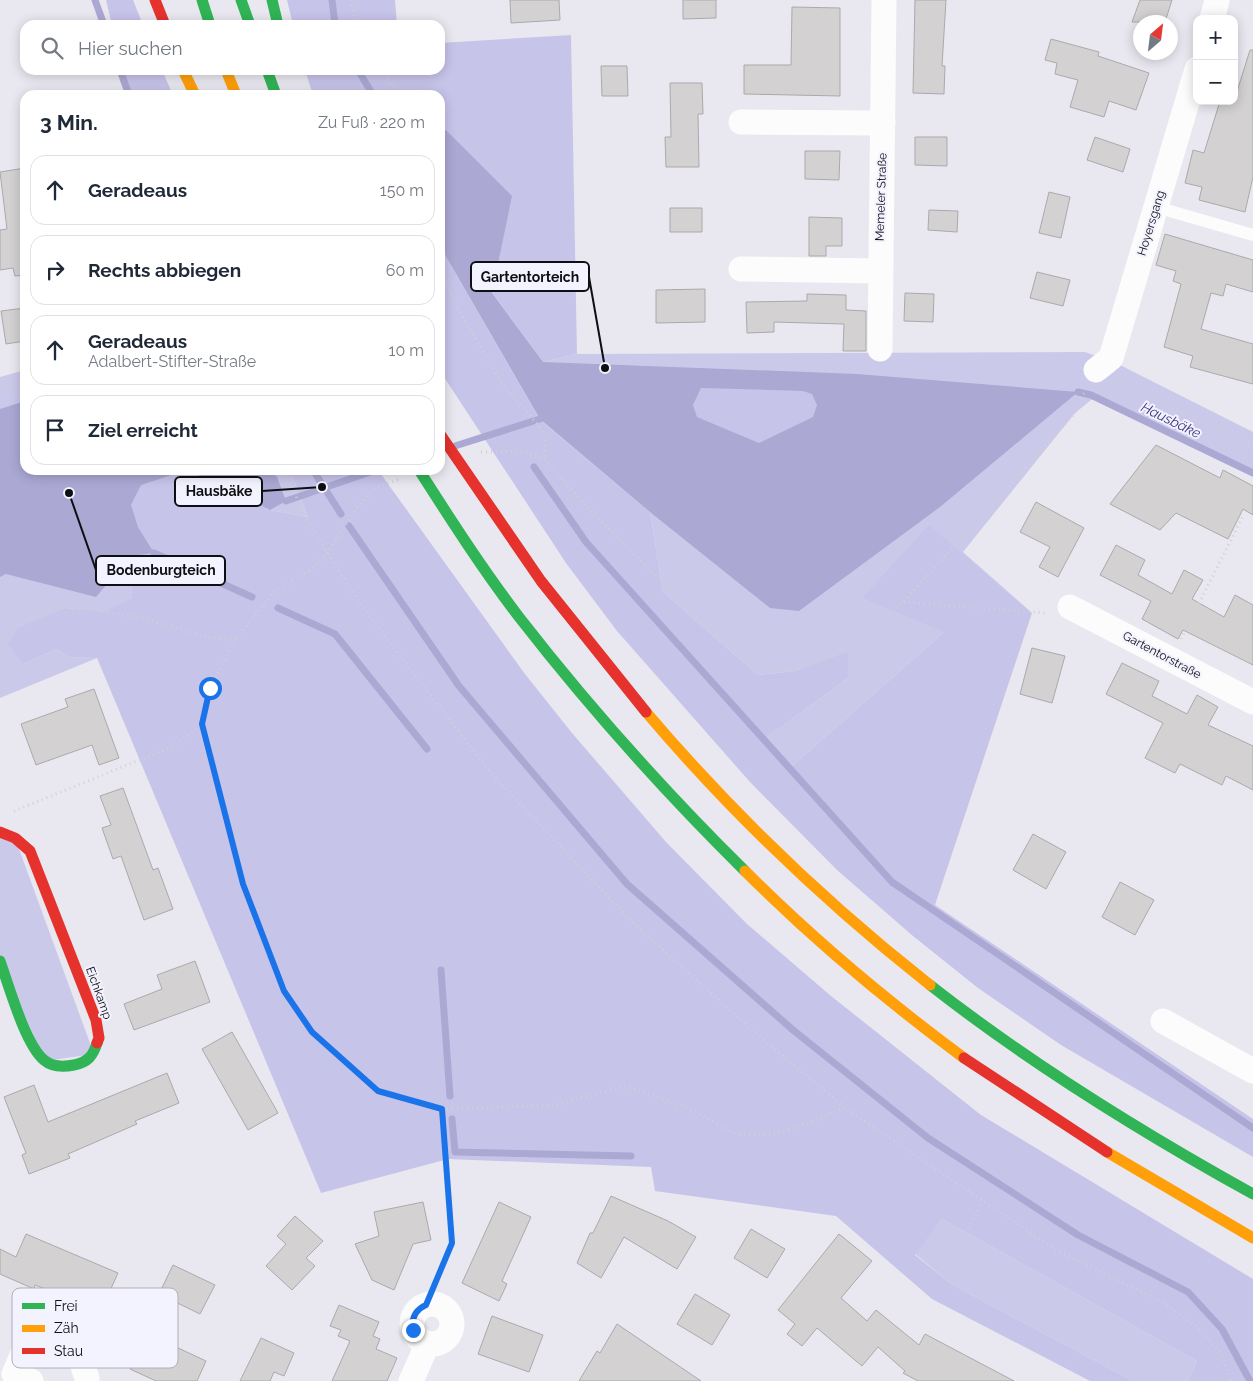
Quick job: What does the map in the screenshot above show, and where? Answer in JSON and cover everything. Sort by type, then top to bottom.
[{"type":"main road","points":[[155,0],[163,20]]},
{"type":"main road","points":[[202,0],[208,20]]},
{"type":"main road","points":[[241,0],[248,20]]},
{"type":"main road","points":[[272,0],[277,20]]},
{"type":"main road","points":[[186,75],[193,90]]},
{"type":"main road","points":[[228,75],[234,90]]},
{"type":"main road","points":[[269,75],[274,90]]},
{"type":"main road","points":[[445,442],[465,474],[578,633],[638,704],[695,767],[776,851],[840,912],[911,971],[1077,1091],[1136,1128],[1253,1194]]},
{"type":"main road","points":[[422,475],[490,575],[574,684],[670,793],[744,870],[804,927],[893,1003],[974,1064],[1118,1160],[1253,1238]]},
{"type":"main road","name":"Eichkamp","points":[[0,832],[15,838],[30,852],[96,1020],[99,1038],[94,1054],[84,1064],[62,1067],[45,1061],[31,1043],[0,961]]},
{"type":"street","name":"Memeler Straße","points":[[880,349],[879,270],[884,0]]},
{"type":"street","points":[[1213,15],[1217,0]]},
{"type":"street","name":"Hoyersgang","points":[[1096,370],[1111,358],[1193,82]]},
{"type":"street","points":[[741,122],[883,123]]},
{"type":"street","points":[[741,269],[879,270]]},
{"type":"street","name":"Gartentorstraße","points":[[1070,607],[1253,702]]},
{"type":"street","points":[[1163,1021],[1253,1071]]},
{"type":"street","points":[[411,1381],[427,1345],[416,1336],[412,1323],[416,1312],[426,1305]]},
{"type":"street","points":[[17,1368],[14,1374],[31,1381]]},
{"type":"street","points":[[82,1368],[86,1380]]},
{"type":"lane","points":[[1156,207],[1253,235]]},
{"type":"path","points":[[351,0],[356,20]]},
{"type":"path","points":[[385,75],[396,90]]},
{"type":"path","points":[[445,282],[457,307],[503,385],[522,409],[539,426],[546,442],[544,458]]},
{"type":"path","points":[[1096,370],[1253,446]]},
{"type":"path","points":[[0,387],[20,383]]},
{"type":"path","points":[[475,454],[483,451],[519,451],[544,458],[582,502],[699,619],[749,661],[765,669],[784,670],[822,659],[852,643],[903,602],[1075,413],[1080,402]]},
{"type":"path","points":[[286,475],[304,514],[360,604],[490,772],[631,921],[752,1030],[844,1107],[982,1202],[1056,1250],[1162,1302],[1195,1325],[1222,1356],[1231,1381]]},
{"type":"path","points":[[402,478],[377,487],[359,505],[328,552],[313,568],[273,593],[236,639],[210,688],[202,724],[243,884],[284,991],[312,1032],[378,1091],[442,1109],[556,1105],[625,1086],[690,1109],[736,1134],[772,1135],[819,1119],[844,1107]]},
{"type":"path","points":[[1170,659],[1244,514]]},
{"type":"path","points":[[903,602],[1050,613],[1070,607]]},
{"type":"path","points":[[0,635],[19,623],[54,608],[98,610],[147,619],[206,637],[236,639]]},
{"type":"path","points":[[0,832],[12,812],[174,746],[202,724]]},
{"type":"path","points":[[426,1305],[452,1243],[442,1109]]},
{"type":"path","points":[[966,1233],[982,1202]]},
{"type":"shaded area","points":[[106,0],[133,0],[141,20],[111,20]]},
{"type":"shaded area","points":[[287,0],[395,0],[397,20],[292,20]]},
{"type":"shaded area","points":[[571,35],[577,354],[543,362],[492,292],[512,196],[445,130],[445,90],[311,90],[307,75],[445,75],[445,43]]},
{"type":"shaded area","points":[[123,75],[164,75],[171,90],[127,90]]},
{"type":"shaded area","points":[[445,130],[513,196],[492,292],[543,362],[577,354],[1085,352],[1116,363],[1253,432],[1253,472],[1101,397],[1091,400],[1075,413],[963,552],[1032,613],[929,526],[944,632],[790,768],[766,738],[848,678],[848,653],[795,671],[758,675],[663,592],[650,512],[540,420],[445,255]]},
{"type":"shaded area","points":[[446,130],[512,196],[492,293],[543,362],[857,374],[1078,392],[940,507],[799,611],[770,608],[650,512],[540,419],[445,255]],"holes":[[[701,388],[803,391],[812,394],[817,405],[813,417],[759,443],[697,417],[693,405]]]},
{"type":"shaded area","points":[[445,255],[540,420],[650,512],[663,592],[758,675],[795,671],[848,652],[848,678],[766,738],[790,768],[944,632],[862,598],[929,525],[1032,613],[935,905],[1253,1119],[1253,1157],[1061,1045],[978,988],[913,936],[837,870],[750,782],[617,631],[566,563],[445,379]]},
{"type":"shaded area","points":[[20,371],[20,475],[183,475],[138,527],[154,553],[131,556],[132,597],[106,613],[66,608],[23,664],[57,649],[67,657],[97,658],[0,698],[0,377]]},
{"type":"shaded area","points":[[701,388],[803,391],[812,394],[817,405],[813,417],[759,443],[697,417],[693,405]]},
{"type":"shaded area","points":[[20,403],[20,475],[172,475],[141,485],[131,505],[138,527],[154,553],[131,556],[96,597],[6,574],[0,577],[0,409]]},
{"type":"shaded area","points":[[172,475],[197,475],[270,510],[308,517],[292,475],[382,475],[525,674],[572,733],[666,842],[747,924],[831,996],[981,1115],[1253,1279],[1253,1381],[1188,1381],[1197,1361],[942,1219],[915,1255],[953,1285],[1133,1381],[1090,1381],[932,1299],[836,1216],[655,1191],[651,1167],[448,1159],[321,1193],[97,658],[67,657],[57,649],[23,664],[8,644],[18,628],[66,608],[106,612],[132,597],[131,556],[153,552],[138,527],[131,505],[141,485]]},
{"type":"shaded area","points":[[197,475],[292,475],[308,517],[270,510]]},
{"type":"shaded area","points":[[197,475],[275,475],[286,501],[270,510]]},
{"type":"shaded area","points":[[0,832],[15,838],[94,1054],[45,1061],[0,961]]},
{"type":"shaded area","points":[[942,1219],[1197,1361],[1188,1381],[1133,1381],[953,1285],[915,1254]]},
{"type":"building","points":[[510,0],[559,0],[560,20],[511,23]]},
{"type":"building","points":[[683,0],[716,0],[716,18],[683,19]]},
{"type":"building","points":[[915,0],[946,0],[942,66],[945,66],[944,94],[913,93]]},
{"type":"building","points":[[1140,0],[1172,0],[1167,15],[1135,15]]},
{"type":"building","points":[[792,7],[840,8],[840,96],[744,94],[744,65],[791,65]]},
{"type":"building","points":[[1051,39],[1099,52],[1098,56],[1149,73],[1136,110],[1109,101],[1104,117],[1070,107],[1078,80],[1055,74],[1057,63],[1045,60]]},
{"type":"building","points":[[1250,50],[1253,50],[1253,177],[1245,212],[1199,200],[1202,187],[1185,183],[1193,150],[1204,153],[1219,105],[1238,105],[1238,88]]},
{"type":"building","points":[[601,66],[627,66],[628,96],[602,96]]},
{"type":"building","points":[[670,83],[702,83],[703,114],[698,114],[699,167],[666,167],[665,137],[671,137]]},
{"type":"building","points":[[915,137],[947,137],[947,166],[915,165]]},
{"type":"building","points":[[1095,137],[1130,149],[1123,172],[1087,160]]},
{"type":"building","points":[[805,151],[840,151],[839,180],[805,179]]},
{"type":"building","points":[[20,169],[20,276],[15,276],[13,268],[0,270],[0,230],[7,229],[0,172]]},
{"type":"building","points":[[1049,192],[1070,197],[1061,238],[1039,233]]},
{"type":"building","points":[[670,208],[702,208],[702,232],[670,232]]},
{"type":"building","points":[[929,210],[958,211],[957,232],[928,230]]},
{"type":"building","points":[[809,217],[842,218],[842,246],[826,246],[826,256],[809,256]]},
{"type":"building","points":[[1165,234],[1253,260],[1253,292],[1226,284],[1223,296],[1211,293],[1201,329],[1253,344],[1253,384],[1190,367],[1193,356],[1164,347],[1181,284],[1173,281],[1176,271],[1156,265]]},
{"type":"building","points":[[1037,272],[1070,280],[1063,306],[1030,298]]},
{"type":"building","points":[[705,289],[705,322],[656,323],[656,290]]},
{"type":"building","points":[[905,293],[934,294],[933,322],[904,321]]},
{"type":"building","points":[[807,294],[846,295],[846,310],[866,311],[866,351],[843,351],[844,324],[774,322],[774,332],[747,333],[746,302],[807,301]]},
{"type":"building","points":[[20,309],[20,342],[6,344],[1,311]]},
{"type":"building","points":[[1156,445],[1220,478],[1223,470],[1253,486],[1253,515],[1243,509],[1228,539],[1176,513],[1160,530],[1110,504]]},
{"type":"building","points":[[1036,502],[1084,528],[1058,577],[1039,567],[1050,547],[1020,532]]},
{"type":"building","points":[[1116,545],[1145,560],[1138,575],[1172,594],[1184,570],[1203,580],[1192,599],[1224,617],[1235,595],[1253,605],[1253,665],[1183,630],[1178,639],[1142,619],[1151,601],[1100,575]]},
{"type":"building","points":[[1032,648],[1065,656],[1052,703],[1020,694]]},
{"type":"building","points":[[1122,663],[1159,681],[1152,696],[1187,714],[1197,695],[1218,707],[1208,725],[1253,746],[1253,790],[1226,776],[1222,785],[1180,764],[1175,773],[1145,758],[1163,723],[1106,694]]},
{"type":"building","points":[[94,689],[119,758],[99,765],[92,745],[36,765],[21,724],[68,707],[65,699]]},
{"type":"building","points":[[123,788],[153,870],[158,868],[173,909],[144,920],[121,856],[113,859],[102,828],[111,825],[100,796]]},
{"type":"building","points":[[1033,834],[1066,852],[1046,889],[1013,870]]},
{"type":"building","points":[[1120,882],[1154,900],[1135,935],[1102,917]]},
{"type":"building","points":[[195,961],[210,1002],[134,1030],[124,1004],[162,989],[157,975]]},
{"type":"building","points":[[232,1032],[278,1113],[248,1130],[202,1049]]},
{"type":"building","points":[[167,1073],[179,1103],[135,1121],[137,1124],[68,1154],[70,1158],[29,1174],[22,1155],[26,1153],[4,1097],[34,1085],[48,1122]]},
{"type":"building","points":[[611,1196],[668,1221],[696,1237],[677,1269],[624,1237],[601,1278],[577,1263],[590,1233],[593,1233]]},
{"type":"building","points":[[423,1202],[431,1240],[413,1244],[394,1290],[372,1280],[355,1244],[379,1236],[374,1212]]},
{"type":"building","points":[[499,1202],[531,1217],[502,1281],[507,1284],[499,1301],[462,1283]]},
{"type":"building","points":[[295,1216],[323,1241],[306,1258],[315,1266],[292,1290],[266,1266],[286,1244],[277,1236]]},
{"type":"building","points":[[751,1229],[785,1249],[767,1278],[734,1258]]},
{"type":"building","points":[[26,1234],[118,1273],[111,1288],[43,1288],[35,1285],[34,1288],[32,1288],[0,1274],[0,1249],[16,1257]]},
{"type":"building","points":[[839,1234],[872,1261],[841,1298],[867,1321],[876,1310],[919,1345],[925,1334],[1014,1381],[918,1381],[903,1373],[905,1371],[878,1347],[862,1366],[817,1328],[802,1346],[787,1334],[795,1324],[778,1310]]},
{"type":"building","points":[[173,1265],[215,1285],[200,1314],[178,1303],[178,1288],[162,1288]]},
{"type":"building","points":[[695,1294],[730,1315],[712,1345],[677,1324]]},
{"type":"building","points":[[339,1305],[379,1322],[373,1336],[380,1339],[376,1349],[397,1358],[387,1381],[332,1381],[350,1341],[338,1336],[341,1330],[330,1326]]},
{"type":"building","points":[[492,1316],[543,1335],[529,1372],[478,1354]]},
{"type":"building","points":[[617,1324],[701,1381],[579,1381],[597,1351],[600,1353]]},
{"type":"building","points":[[261,1338],[294,1353],[284,1376],[274,1372],[270,1381],[240,1381]]},
{"type":"building","points":[[178,1348],[206,1361],[197,1381],[156,1381],[130,1369],[178,1368]]},
{"type":"waterway","points":[[95,0],[102,20]]},
{"type":"waterway","points":[[332,0],[334,20]]},
{"type":"waterway","points":[[122,75],[127,90]]},
{"type":"waterway","points":[[361,75],[370,90]]},
{"type":"waterway","name":"Hausbäke","points":[[1078,392],[1091,395],[1253,473]]},
{"type":"waterway","name":"Hausbäke","points":[[455,446],[540,419]]},
{"type":"waterway","points":[[534,467],[586,542],[892,882],[1253,1128]]},
{"type":"waterway","points":[[316,475],[341,514]]},
{"type":"waterway","name":"Hausbäke","points":[[286,501],[361,475]]},
{"type":"waterway","points":[[349,526],[459,686],[627,884],[793,1030],[928,1138],[1078,1235],[1188,1292],[1222,1329],[1250,1381]]},
{"type":"waterway","points":[[154,553],[252,597]]},
{"type":"waterway","points":[[278,608],[335,634],[427,749]]},
{"type":"waterway","points":[[441,970],[450,1096]]},
{"type":"waterway","points":[[452,1119],[455,1152],[631,1156]]},
{"type":"traffic: fast","points":[[202,0],[208,20]]},
{"type":"traffic: fast","points":[[241,0],[248,20]]},
{"type":"traffic: fast","points":[[272,0],[277,20]]},
{"type":"traffic: fast","points":[[269,75],[274,90]]},
{"type":"traffic: fast","points":[[422,475],[493,581],[545,650],[628,748],[745,871]]},
{"type":"traffic: fast","points":[[0,961],[24,1028],[30,1041],[44,1060],[58,1066],[79,1064],[89,1058],[94,1052],[97,1043]]},
{"type":"traffic: fast","points":[[930,985],[1007,1042],[1087,1096],[1253,1194]]},
{"type":"traffic: slow","points":[[185,75],[193,90]]},
{"type":"traffic: slow","points":[[228,75],[234,90]]},
{"type":"traffic: slow","points":[[646,712],[678,749],[781,855],[854,922],[930,985]]},
{"type":"traffic: slow","points":[[745,871],[851,969],[964,1058]]},
{"type":"traffic: slow","points":[[1107,1152],[1253,1238]]},
{"type":"traffic: jam","points":[[155,0],[163,20]]},
{"type":"traffic: jam","points":[[445,441],[541,581],[646,712]]},
{"type":"traffic: jam","points":[[0,832],[15,838],[30,851],[96,1020],[99,1038],[97,1043]]},
{"type":"traffic: jam","points":[[964,1058],[1107,1152]]},
{"type":"place","name":"Gartentorteich","points":[[605,368]]},
{"type":"place","name":"Hausbäke","points":[[322,487]]},
{"type":"place","name":"Bodenburgteich","points":[[69,493]]},
{"type":"route","points":[[210,688],[202,724],[243,884],[284,991],[312,1032],[378,1091],[442,1109],[452,1243],[426,1305],[420,1307],[413,1317],[413,1330]]}]
